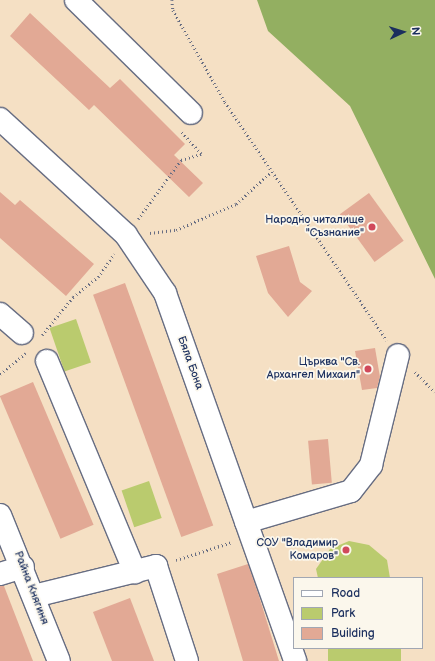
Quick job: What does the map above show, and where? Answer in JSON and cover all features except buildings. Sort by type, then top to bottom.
[{"type":"street","points":[[76,0],[191,113]]},
{"type":"street","name":"Бяла Бона","points":[[0,119],[126,235],[165,293],[295,661]]},
{"type":"street","points":[[0,314],[34,346],[135,572]]},
{"type":"street","points":[[249,529],[351,491],[371,465],[398,355]]},
{"type":"street","name":"Райна Княгиня","points":[[0,515],[23,567],[59,661]]},
{"type":"street","points":[[34,596],[156,566],[187,661]]},
{"type":"street","points":[[0,574],[23,567]]},
{"type":"path","points":[[172,0],[173,10],[225,102],[271,172],[398,355],[435,392]]},
{"type":"path","points":[[0,374],[34,346],[73,297],[98,278],[126,235],[181,160],[201,154],[178,128],[191,113]]},
{"type":"path","points":[[126,235],[176,230],[236,204],[271,172]]},
{"type":"path","points":[[156,566],[249,529]]},
{"type":"green space","points":[[257,0],[435,0],[435,279],[350,106],[268,31]]},
{"type":"green space","points":[[76,319],[91,362],[65,372],[50,328]]},
{"type":"green space","points":[[149,481],[162,518],[134,527],[122,490]]},
{"type":"green space","points":[[349,541],[369,545],[387,560],[390,577],[318,577],[316,569],[330,549]]},
{"type":"green space","points":[[328,649],[401,649],[401,661],[328,661]]},
{"type":"place","name":"Народно читалище \"Съзнание\"","points":[[372,227]]},
{"type":"place","name":"Църква \"Св. Архангел Михаил\"","points":[[368,369]]},
{"type":"place","name":"СОУ \"Владимир Комаров\"","points":[[346,550]]}]
